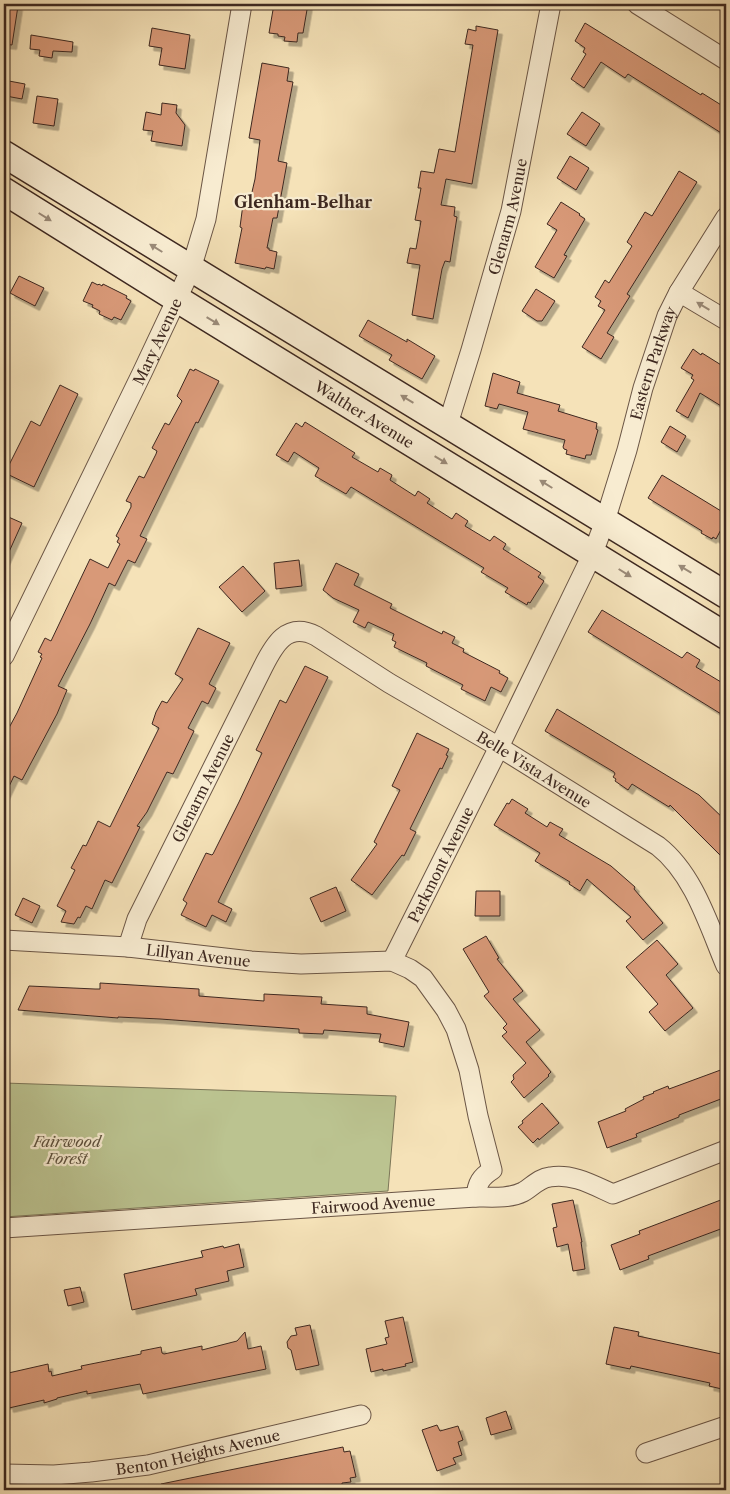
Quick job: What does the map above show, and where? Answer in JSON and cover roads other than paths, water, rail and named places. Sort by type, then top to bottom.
[{"type":"main road","points":[[4,154],[726,594]]},
{"type":"main road","name":"Walther Avenue","points":[[4,192],[726,636]]},
{"type":"street","name":"Mary Avenue","points":[[4,656],[191,269],[206,219],[242,4]]},
{"type":"street","name":"Glenarm Avenue","points":[[448,424],[511,211],[551,4]]},
{"type":"street","points":[[637,4],[726,60]]},
{"type":"street","name":"Eastern Parkway","points":[[605,521],[627,450],[643,388],[667,316],[679,292],[726,216]]},
{"type":"street","points":[[679,292],[726,320]]},
{"type":"street","name":"Parkmont Avenue","points":[[392,960],[499,747],[593,553],[605,521]]},
{"type":"street","name":"Belle Vista Avenue","points":[[288,634],[307,631],[316,636],[389,683],[499,747],[669,854],[684,875],[701,906],[726,966]]},
{"type":"street","name":"Glenarm Avenue","points":[[128,947],[137,919],[262,667],[280,638],[288,634]]},
{"type":"street","name":"Lillyan Avenue","points":[[4,940],[128,947],[251,961],[301,964],[392,960]]},
{"type":"street","points":[[392,960],[423,978],[446,1010],[456,1029],[469,1070],[478,1116],[492,1170],[483,1176],[477,1185],[476,1197]]},
{"type":"street","name":"Fairwood Avenue","points":[[4,1228],[494,1197],[520,1193],[550,1176],[573,1177],[613,1194],[726,1150]]},
{"type":"street","name":"Benton Heights Avenue","points":[[4,1474],[54,1475],[148,1465],[361,1415]]},
{"type":"street","points":[[646,1453],[726,1426]]},
{"type":"district","name":"Glenham-Belhar","points":[[303,202]]},
{"type":"park label","name":"Fairwood Forest","points":[[67,1150]]}]
